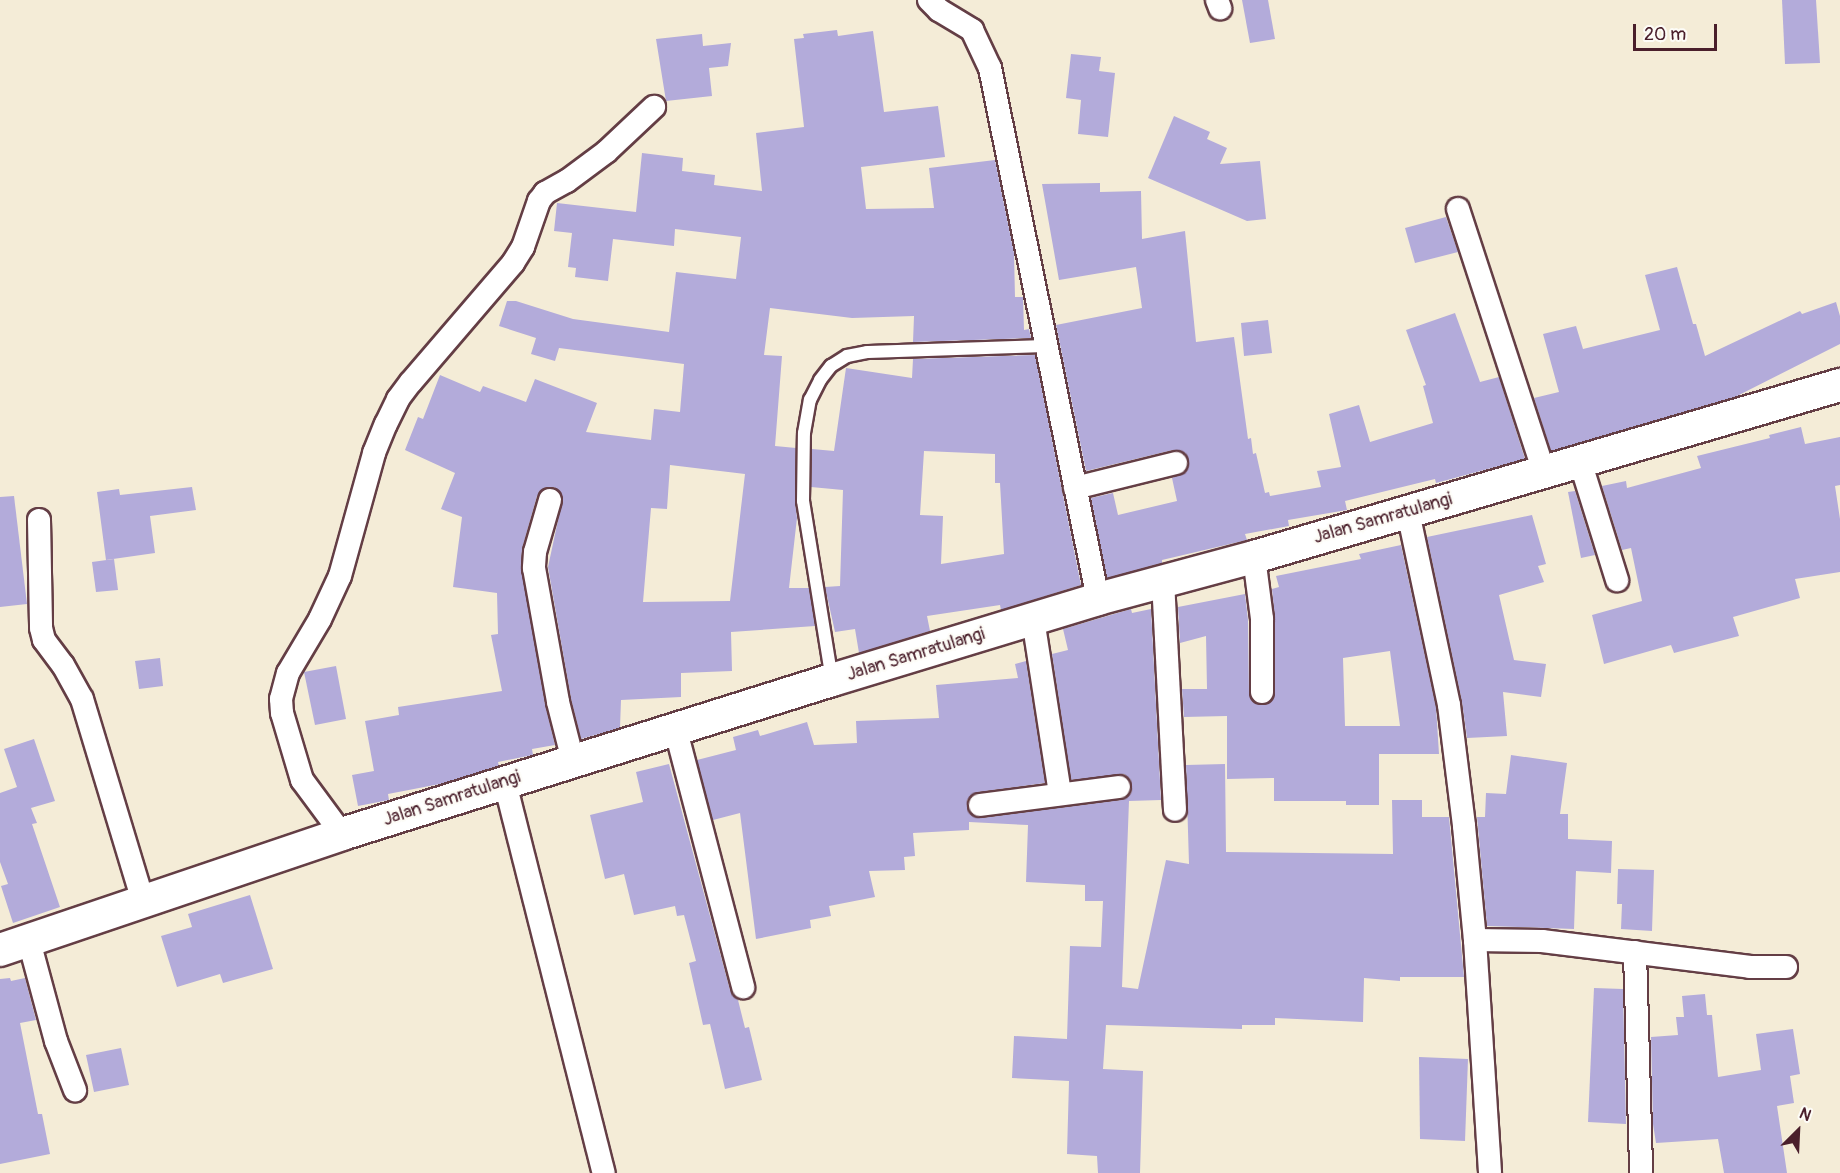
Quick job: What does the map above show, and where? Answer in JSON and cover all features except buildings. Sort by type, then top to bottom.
[{"type":"main road","name":"Jalan Samratulangi","points":[[14,946],[342,834],[676,731],[832,680],[1098,599],[1254,557],[1840,385]]},
{"type":"street","points":[[929,0],[977,39],[990,68],[1098,599]]},
{"type":"street","points":[[342,834],[302,780],[282,713],[281,699],[288,673],[340,576],[374,453],[386,424],[398,399],[418,373],[513,263],[523,247],[539,201],[545,193],[567,182],[606,152],[654,107]]},
{"type":"street","points":[[1458,209],[1544,472]]},
{"type":"street","points":[[1580,461],[1617,580]]},
{"type":"street","points":[[1075,488],[1176,463]]},
{"type":"street","points":[[550,500],[535,552],[534,568],[558,702],[573,761]]},
{"type":"street","points":[[1408,512],[1449,705],[1475,940],[1490,1173]]},
{"type":"street","points":[[39,520],[41,628],[44,640],[63,665],[82,699],[143,901]]},
{"type":"street","points":[[1254,557],[1262,619],[1262,692]]},
{"type":"street","points":[[1163,581],[1175,810]]},
{"type":"street","points":[[1033,619],[1060,794]]},
{"type":"street","points":[[676,731],[743,987]]},
{"type":"street","points":[[505,783],[604,1173]]},
{"type":"street","points":[[980,804],[1119,787]]},
{"type":"street","points":[[1475,940],[1542,941],[1749,967],[1786,967]]},
{"type":"street","points":[[14,946],[75,1090]]},
{"type":"street","points":[[1635,952],[1641,1173]]},
{"type":"lane","points":[[832,680],[803,501],[804,433],[810,400],[820,380],[831,366],[847,356],[867,352],[1046,346]]}]
